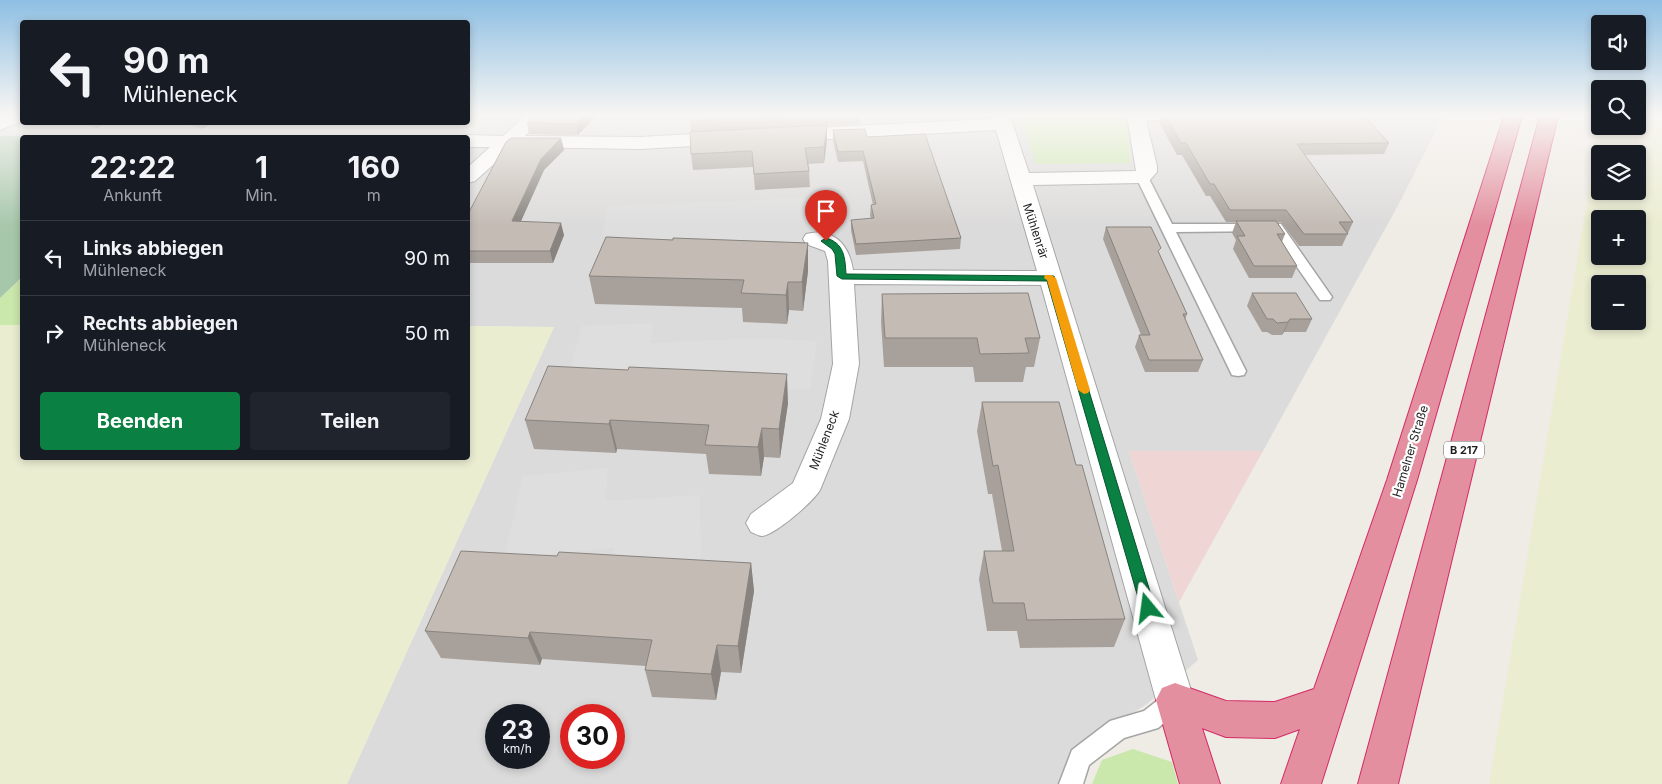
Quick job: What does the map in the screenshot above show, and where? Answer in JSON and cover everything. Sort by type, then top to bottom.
[{"type":"highway","name":"Hamelner Straße","points":[[1301,784],[1402,480],[1503,153]]},
{"type":"highway","name":"B 217","points":[[1378,784],[1540,153]]},
{"type":"highway","points":[[1176,700],[1226,719],[1275,720],[1328,702]]},
{"type":"highway","points":[[1176,700],[1200,784]]},
{"type":"street","points":[[470,175],[496,153]]},
{"type":"street","name":"Mühlenrär","points":[[1012,153],[1176,700]]},
{"type":"street","points":[[1020,178],[1142,177],[1147,172],[1144,153]]},
{"type":"street","name":"Mühleneck","points":[[762,523],[805,490],[835,418],[846,364],[840,254],[836,247],[826,241],[814,238]]},
{"type":"street","points":[[842,276],[1051,278]]},
{"type":"lane","points":[[1142,177],[1238,371]]},
{"type":"lane","points":[[1167,228],[1276,227],[1324,297]]},
{"type":"lane","points":[[1071,784],[1080,758],[1118,729],[1150,720],[1176,700]]},
{"type":"shaded area","points":[[470,153],[1425,153],[1402,198],[1263,451],[1129,451],[1198,660],[1147,704],[1081,745],[1059,784],[347,784],[554,327],[470,326]]},
{"type":"shaded area","points":[[831,197],[837,227],[817,228],[799,244],[617,253],[620,235],[602,236],[608,206]]},
{"type":"shaded area","points":[[652,323],[651,343],[761,338],[817,341],[810,390],[567,379],[582,326]]},
{"type":"shaded area","points":[[1129,451],[1263,451],[1179,602]]},
{"type":"shaded area","points":[[608,468],[605,501],[700,495],[701,564],[612,571],[614,548],[504,558],[523,476]]},
{"type":"green space","points":[[0,153],[20,153],[20,279],[0,298]]},
{"type":"green space","points":[[1032,153],[1129,153],[1130,163],[1036,164]]},
{"type":"green space","points":[[1646,153],[1662,153],[1662,784],[1489,784],[1591,178],[1591,200],[1646,200]]},
{"type":"green space","points":[[20,279],[20,325],[0,325],[0,298]]},
{"type":"green space","points":[[0,325],[20,325],[20,460],[470,460],[470,326],[554,327],[347,784],[0,784]]},
{"type":"green space","points":[[1133,749],[1172,762],[1178,784],[1092,784],[1102,760]]},
{"type":"building","points":[[500,153],[547,153],[541,159],[512,221],[561,223],[550,251],[470,251],[470,210]]},
{"type":"building","points":[[691,153],[720,153],[691,154]]},
{"type":"building","points":[[752,153],[806,153],[809,171],[754,174]]},
{"type":"building","points":[[863,153],[931,153],[961,238],[856,244],[851,220],[874,218],[871,205],[876,204]]},
{"type":"building","points":[[1192,153],[1303,153],[1353,222],[1339,222],[1348,234],[1304,234],[1286,210],[1230,210],[1214,184],[1210,184]]},
{"type":"building","points":[[1236,221],[1276,221],[1285,234],[1277,234],[1297,266],[1254,266],[1237,236],[1245,236]]},
{"type":"building","points":[[1106,227],[1151,227],[1161,248],[1158,251],[1187,314],[1183,314],[1203,360],[1149,360],[1139,335],[1150,335]]},
{"type":"building","points":[[606,237],[808,243],[802,282],[788,282],[786,295],[741,293],[744,280],[589,276]]},
{"type":"building","points":[[1028,293],[1040,338],[1025,338],[1029,353],[980,354],[977,338],[885,338],[882,294]]},
{"type":"building","points":[[1252,293],[1296,293],[1312,319],[1290,319],[1288,322],[1277,323],[1273,319],[1267,319]]},
{"type":"building","points":[[548,366],[628,370],[629,367],[787,374],[779,429],[762,428],[758,447],[705,445],[709,425],[610,420],[609,424],[525,420]]},
{"type":"building","points":[[982,402],[1059,402],[1076,465],[1082,465],[1125,619],[1027,620],[1024,603],[993,603],[984,551],[1014,551],[998,465],[993,466]]},
{"type":"building","points":[[461,551],[557,556],[559,552],[751,563],[738,646],[717,645],[711,674],[645,670],[652,640],[530,632],[528,638],[425,631]]},
{"type":"slow traffic","points":[[1049,278],[1051,278],[1084,390]]},
{"type":"route","points":[[826,241],[836,247],[840,254],[842,276],[1051,278],[1148,608]]}]
